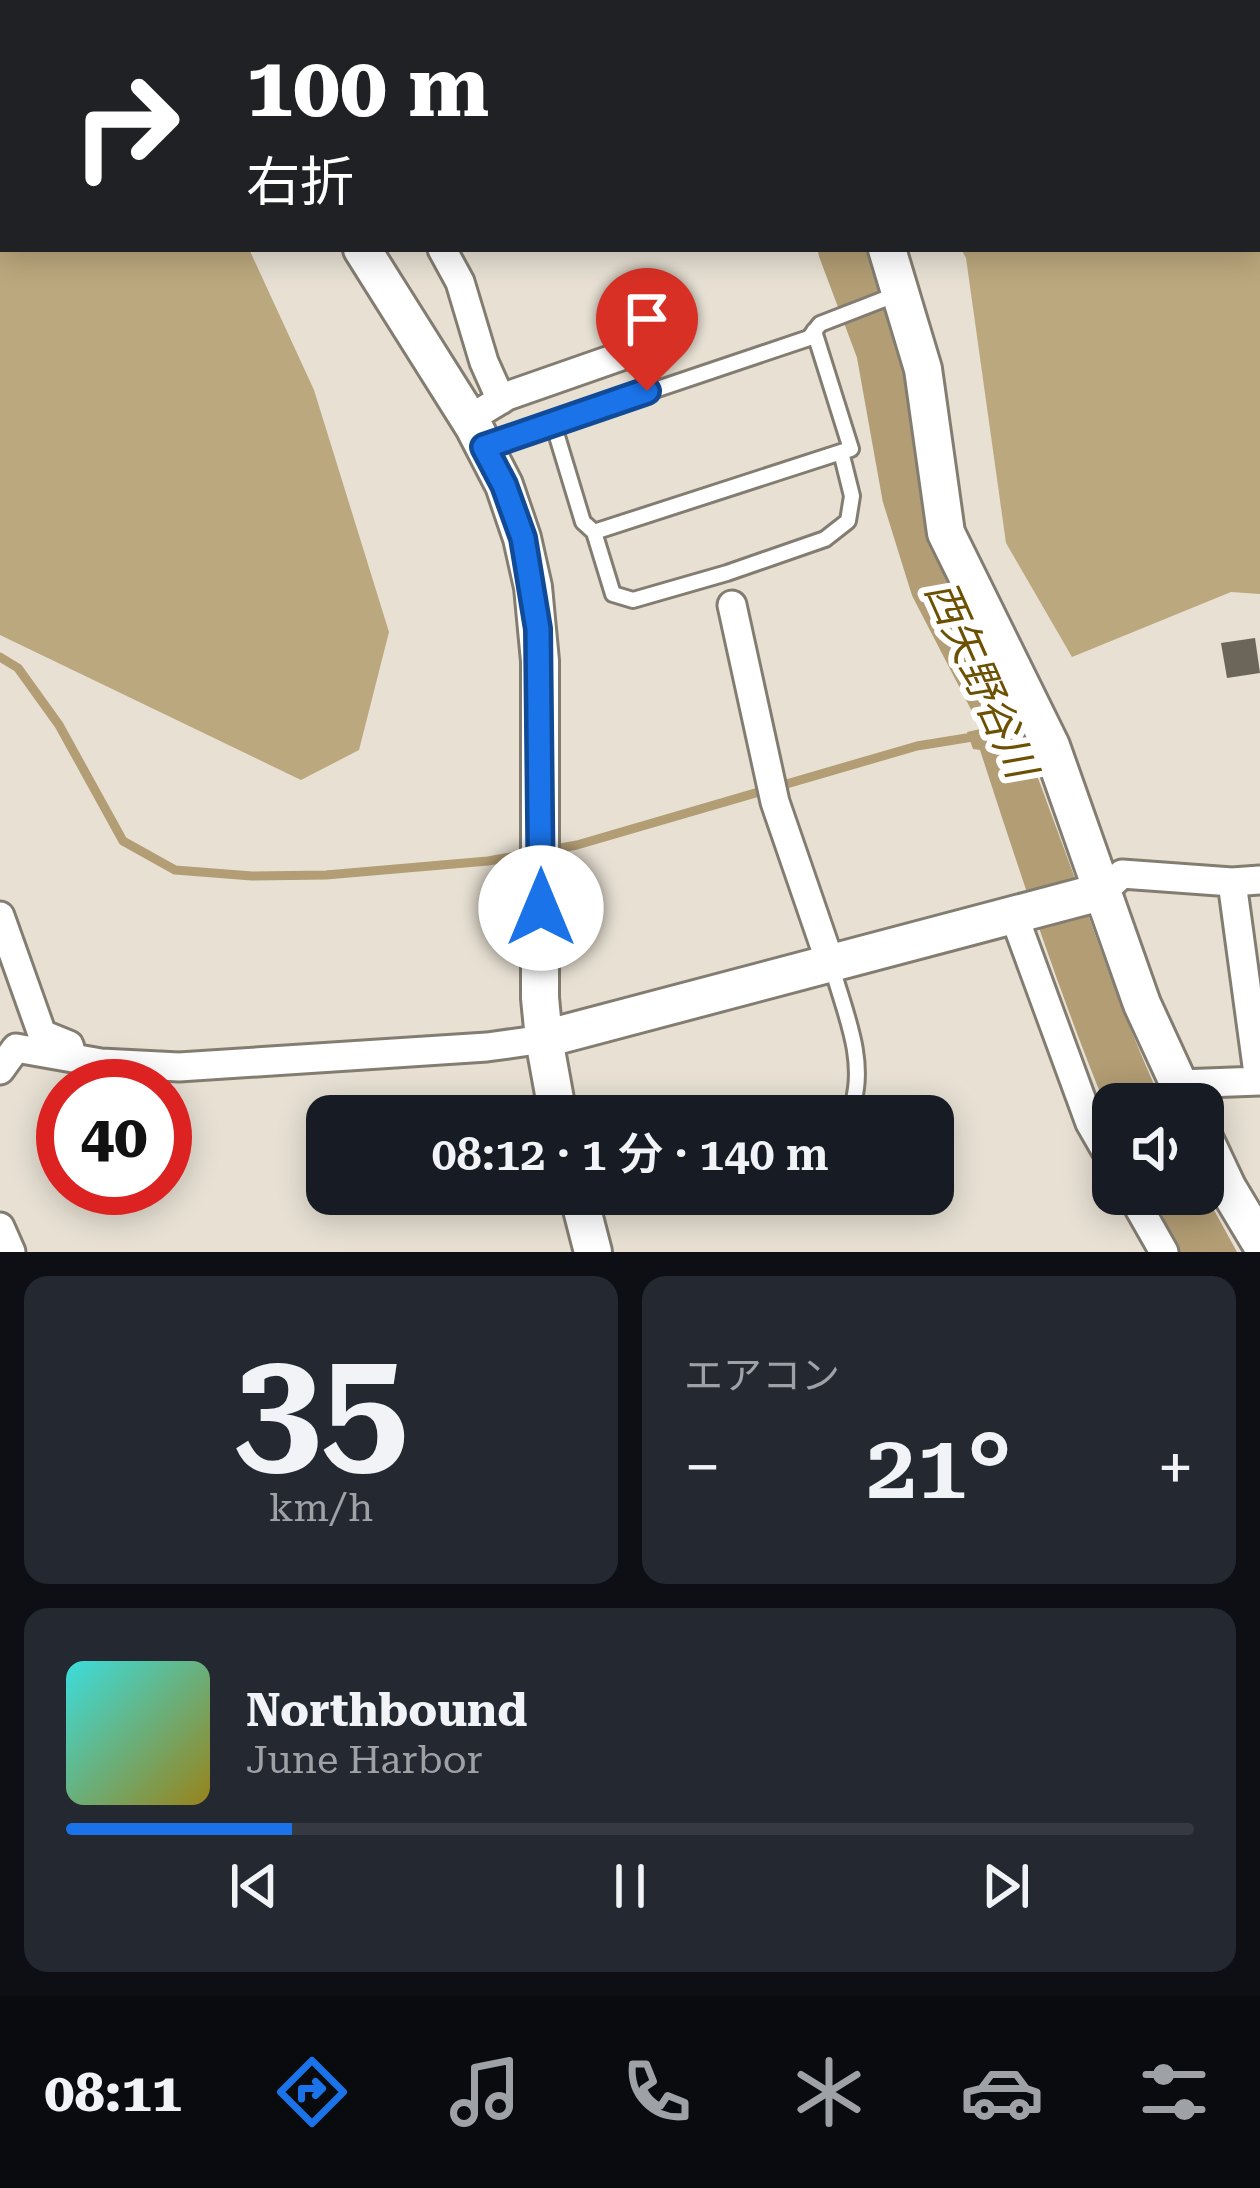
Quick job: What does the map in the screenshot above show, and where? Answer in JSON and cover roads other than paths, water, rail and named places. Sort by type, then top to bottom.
[{"type":"street","points":[[364,252],[485,422]]},
{"type":"street","points":[[444,252],[460,282],[484,362],[485,422],[533,587],[540,661],[540,998],[554,1095]]},
{"type":"street","points":[[887,252],[894,295],[923,369],[946,533],[1051,746],[1142,1004],[1179,1083]]},
{"type":"street","points":[[485,422],[673,338]]},
{"type":"street","points":[[732,605],[772,790],[830,962]]},
{"type":"street","points":[[0,1070],[16,1048],[101,1063],[179,1067],[487,1047],[544,1039],[1104,891],[1122,874],[1246,880],[1259,1081],[1224,1087]]},
{"type":"street","points":[[1013,913],[1092,1126]]},
{"type":"street","points":[[0,916],[42,1034],[69,1045],[72,1058]]},
{"type":"street","points":[[1224,1181],[1260,1242]]},
{"type":"street","points":[[583,1215],[593,1252]]},
{"type":"street","points":[[1143,1215],[1164,1252]]},
{"type":"street","points":[[0,1227],[10,1252]]},
{"type":"lane","points":[[485,422],[553,423],[809,338],[820,324],[894,295]]},
{"type":"lane","points":[[594,532],[851,448],[814,331]]},
{"type":"lane","points":[[553,423],[583,522],[594,532],[614,595],[633,600],[826,539],[848,521],[852,496],[842,452]]},
{"type":"lane","points":[[728,573],[732,605]]},
{"type":"lane","points":[[830,962],[858,1060],[855,1095]]},
{"type":"water","points":[[982,657],[1023,740],[1154,1083],[1097,1083],[980,750],[973,749],[967,732],[985,728],[993,714],[969,668]]},
{"type":"water","points":[[1160,1215],[1217,1215],[1237,1252],[1180,1252]]},
{"type":"waterway","name":"西矢野谷川","points":[[846,252],[883,350],[909,495],[937,585],[1010,726]]},
{"type":"waterway","points":[[0,657],[18,668],[59,725],[123,841],[175,870],[326,875],[533,853]]},
{"type":"waterway","points":[[549,850],[917,746],[979,736]]}]
